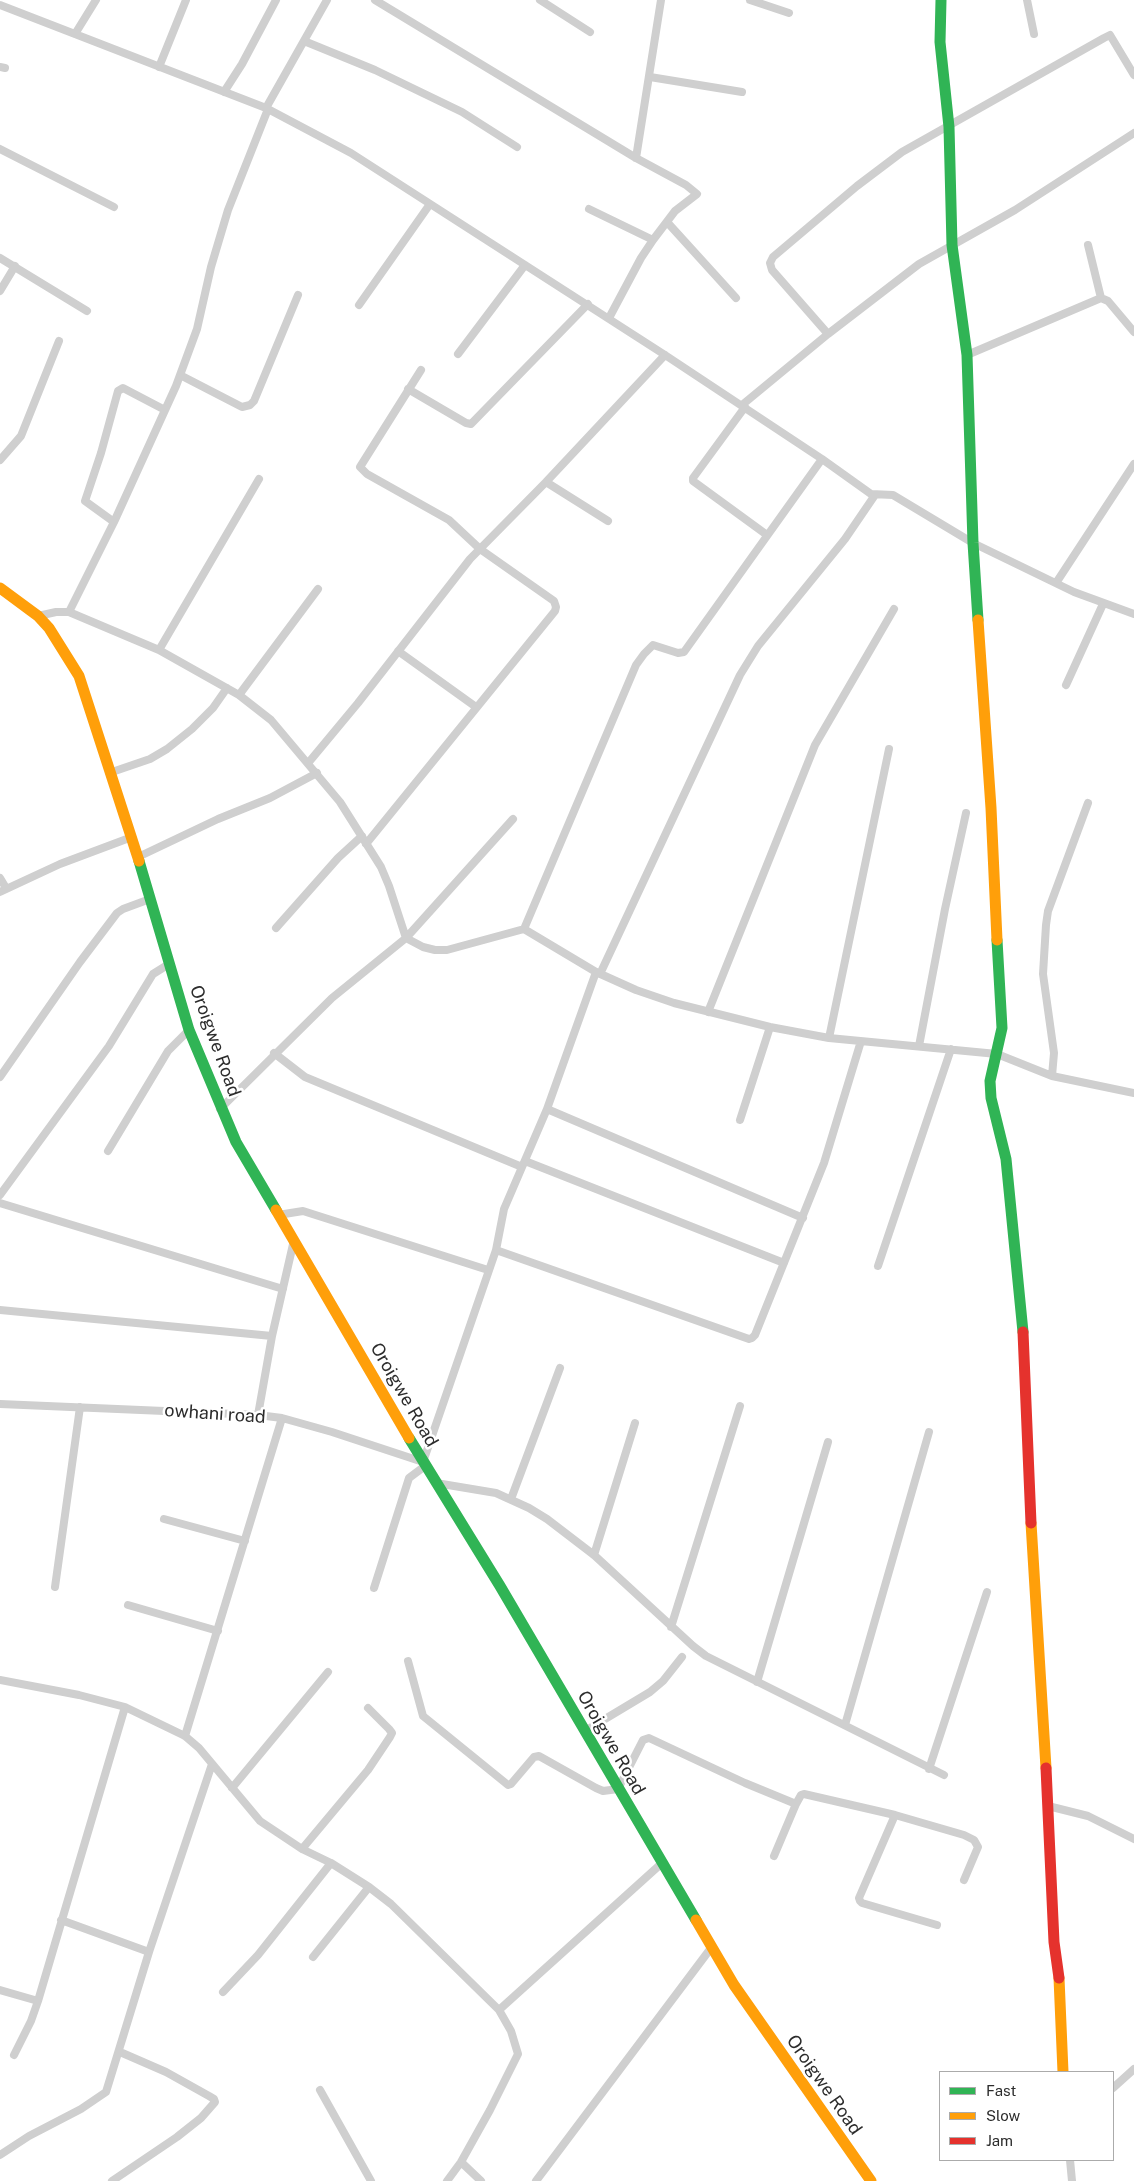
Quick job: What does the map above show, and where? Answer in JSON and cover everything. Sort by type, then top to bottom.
[{"type":"street","points":[[75,34],[96,0]]},
{"type":"street","points":[[159,67],[186,0]]},
{"type":"street","points":[[224,92],[242,64],[276,0]]},
{"type":"street","points":[[69,612],[114,522],[180,376],[197,330],[211,267],[228,210],[267,109],[327,0]]},
{"type":"street","points":[[375,0],[636,158],[686,185],[697,194],[675,212],[641,258],[609,318]]},
{"type":"street","points":[[540,0],[590,32]]},
{"type":"street","points":[[636,158],[661,0]]},
{"type":"street","points":[[750,0],[789,13]]},
{"type":"street","points":[[941,0],[940,42],[949,127],[952,245],[967,355],[972,543],[991,808],[997,949],[1002,1005],[1002,1028],[992,1069],[990,1098],[1006,1159],[1022,1309],[1029,1488],[1063,2071]]},
{"type":"street","points":[[1027,0],[1034,34]]},
{"type":"street","points":[[0,5],[267,109],[351,153],[588,304],[744,406],[875,495],[893,495],[972,543],[1103,604],[1134,614]]},
{"type":"street","points":[[828,334],[772,270],[770,263],[773,257],[857,186],[902,152],[1110,35],[1134,75]]},
{"type":"street","points":[[304,41],[376,70],[462,112],[517,147]]},
{"type":"street","points":[[650,77],[742,92]]},
{"type":"street","points":[[767,535],[693,481],[693,478],[744,406],[828,334],[919,264],[1015,210],[1134,133]]},
{"type":"street","points":[[0,149],[114,207]]},
{"type":"street","points":[[359,305],[430,204]]},
{"type":"street","points":[[590,209],[654,240]]},
{"type":"street","points":[[667,222],[736,298]]},
{"type":"street","points":[[1088,244],[1101,298]]},
{"type":"street","points":[[0,258],[87,311]]},
{"type":"street","points":[[458,354],[525,265]]},
{"type":"street","points":[[0,291],[15,266]]},
{"type":"street","points":[[180,376],[242,407],[250,405],[254,400],[298,295]]},
{"type":"street","points":[[967,355],[1101,298],[1108,301],[1134,332]]},
{"type":"street","points":[[408,389],[466,424],[471,424],[588,304]]},
{"type":"street","points":[[0,460],[21,436],[59,340]]},
{"type":"street","points":[[309,762],[457,574],[665,355]]},
{"type":"street","points":[[366,844],[555,611],[556,607],[554,602],[480,549],[441,514],[367,474],[360,467],[421,370]]},
{"type":"street","points":[[114,522],[85,501],[101,453],[118,391],[123,388],[165,410]]},
{"type":"street","points":[[524,929],[636,665],[653,645],[678,654],[684,652],[822,459]]},
{"type":"street","points":[[1056,583],[1134,464]]},
{"type":"street","points":[[159,650],[259,479]]},
{"type":"street","points":[[546,482],[608,521]]},
{"type":"street","points":[[374,1588],[409,1478],[424,1464],[496,1250],[504,1209],[548,1109],[598,973],[740,675],[758,646],[845,539],[875,495]]},
{"type":"street","name":"Oroigwe Road","points":[[0,588],[38,616],[49,628],[79,676],[112,772],[188,1030],[220,1109],[236,1142],[424,1464],[500,1586],[711,1948],[806,2091],[871,2181]]},
{"type":"street","points":[[238,695],[318,589]]},
{"type":"street","points":[[1066,685],[1103,604]]},
{"type":"street","points":[[708,1012],[815,746],[894,609]]},
{"type":"street","points":[[38,616],[56,612],[69,612],[159,650],[227,688],[271,720],[309,762],[340,802],[362,836],[389,886],[406,938],[423,947],[447,950],[524,929],[598,973],[652,996],[708,1012],[770,1027],[829,1038],[997,1054],[1052,1076],[1134,1093]]},
{"type":"street","points":[[398,651],[476,707]]},
{"type":"street","points":[[112,772],[150,759],[167,749],[192,729],[213,708],[227,688]]},
{"type":"street","points":[[829,1038],[889,749]]},
{"type":"street","points":[[138,857],[218,819],[278,794],[317,772]]},
{"type":"street","points":[[1052,1076],[1054,1053],[1043,974],[1046,925],[1048,911],[1088,803]]},
{"type":"street","points":[[919,1046],[945,909],[966,813]]},
{"type":"street","points":[[220,1109],[274,1053],[332,998],[406,938],[514,819]]},
{"type":"street","points":[[276,928],[338,858],[362,836]]},
{"type":"street","points":[[0,878],[3,890],[60,864],[132,837]]},
{"type":"street","points":[[0,1077],[80,962],[117,913],[150,899]]},
{"type":"street","points":[[0,1195],[109,1046],[153,974],[169,964]]},
{"type":"street","points":[[740,1120],[770,1027]]},
{"type":"street","points":[[108,1151],[168,1051],[188,1030]]},
{"type":"street","points":[[496,1250],[749,1339],[755,1335],[824,1163],[861,1041]]},
{"type":"street","points":[[878,1266],[951,1049]]},
{"type":"street","points":[[274,1053],[305,1077],[524,1164],[784,1263]]},
{"type":"street","points":[[548,1109],[802,1218]]},
{"type":"street","points":[[0,1203],[283,1289]]},
{"type":"street","points":[[278,1215],[303,1211],[488,1270]]},
{"type":"street","points":[[258,1415],[272,1336],[294,1240]]},
{"type":"street","points":[[0,1310],[272,1336]]},
{"type":"street","points":[[511,1499],[560,1368]]},
{"type":"street","name":"owhani road","points":[[0,1404],[258,1415],[282,1418],[332,1432],[424,1464]]},
{"type":"street","points":[[671,1627],[740,1406]]},
{"type":"street","points":[[55,1587],[80,1407]]},
{"type":"street","points":[[185,1736],[282,1418]]},
{"type":"street","points":[[594,1555],[635,1423]]},
{"type":"street","points":[[845,1725],[929,1432]]},
{"type":"street","points":[[758,1682],[828,1442]]},
{"type":"street","points":[[436,1483],[496,1493],[547,1519],[594,1555],[671,1627],[706,1656],[944,1775]]},
{"type":"street","points":[[164,1519],[245,1541]]},
{"type":"street","points":[[930,1769],[987,1592]]},
{"type":"street","points":[[128,1605],[218,1631]]},
{"type":"street","points":[[584,1731],[650,1692],[663,1681],[682,1657]]},
{"type":"street","points":[[408,1661],[423,1716],[503,1783],[511,1784],[534,1757],[538,1756],[602,1791],[618,1789],[643,1740],[648,1738],[745,1783],[796,1804]]},
{"type":"street","points":[[232,1788],[328,1672]]},
{"type":"street","points":[[0,1680],[79,1695],[125,1707],[185,1736],[199,1748],[260,1821],[302,1849],[331,1863],[369,1887],[397,1910],[499,2010],[511,2031],[518,2054],[462,2162],[447,2181]]},
{"type":"street","points":[[14,2055],[31,2021],[38,2001],[125,1707]]},
{"type":"street","points":[[302,1849],[357,1784],[392,1733],[368,1708]]},
{"type":"street","points":[[0,2155],[29,2136],[104,2096],[120,2052],[149,1952],[212,1764]]},
{"type":"street","points":[[774,1856],[796,1804],[804,1794],[895,1815],[964,1835],[974,1840],[978,1846],[977,1852],[964,1880]]},
{"type":"street","points":[[1048,1806],[1088,1816],[1134,1839]]},
{"type":"street","points":[[895,1815],[859,1898],[860,1901],[937,1925]]},
{"type":"street","points":[[223,1992],[258,1955],[331,1863]]},
{"type":"street","points":[[499,2010],[662,1863]]},
{"type":"street","points":[[313,1957],[369,1887]]},
{"type":"street","points":[[61,1920],[149,1952]]},
{"type":"street","points":[[536,2181],[711,1948]]},
{"type":"street","points":[[0,1990],[38,2001]]},
{"type":"street","points":[[112,2181],[177,2137],[201,2118],[214,2102],[214,2099],[166,2072],[120,2052]]},
{"type":"street","points":[[1114,2087],[1134,2069]]},
{"type":"street","points":[[320,2090],[371,2181]]},
{"type":"street","points":[[1070,2161],[1072,2181]]},
{"type":"street","points":[[462,2162],[480,2181]]},
{"type":"traffic: fast","points":[[941,0],[940,42],[949,127],[952,245],[967,355],[973,543],[978,620]]},
{"type":"traffic: fast","points":[[139,861],[189,1030],[236,1142],[276,1210]]},
{"type":"traffic: fast","points":[[997,940],[1002,1028],[990,1081],[991,1098],[1006,1159],[1023,1332]]},
{"type":"traffic: fast","points":[[409,1438],[500,1586],[696,1920]]},
{"type":"traffic: slow","points":[[0,588],[38,616],[49,628],[79,676],[139,861]]},
{"type":"traffic: slow","points":[[978,620],[991,808],[997,940]]},
{"type":"traffic: slow","points":[[276,1210],[409,1438]]},
{"type":"traffic: slow","points":[[1031,1523],[1046,1768]]},
{"type":"traffic: slow","points":[[696,1920],[734,1985],[871,2181]]},
{"type":"traffic: slow","points":[[1059,1978],[1063,2071]]},
{"type":"traffic: jam","points":[[1023,1332],[1031,1523]]},
{"type":"traffic: jam","points":[[1046,1768],[1054,1942],[1059,1978]]}]
